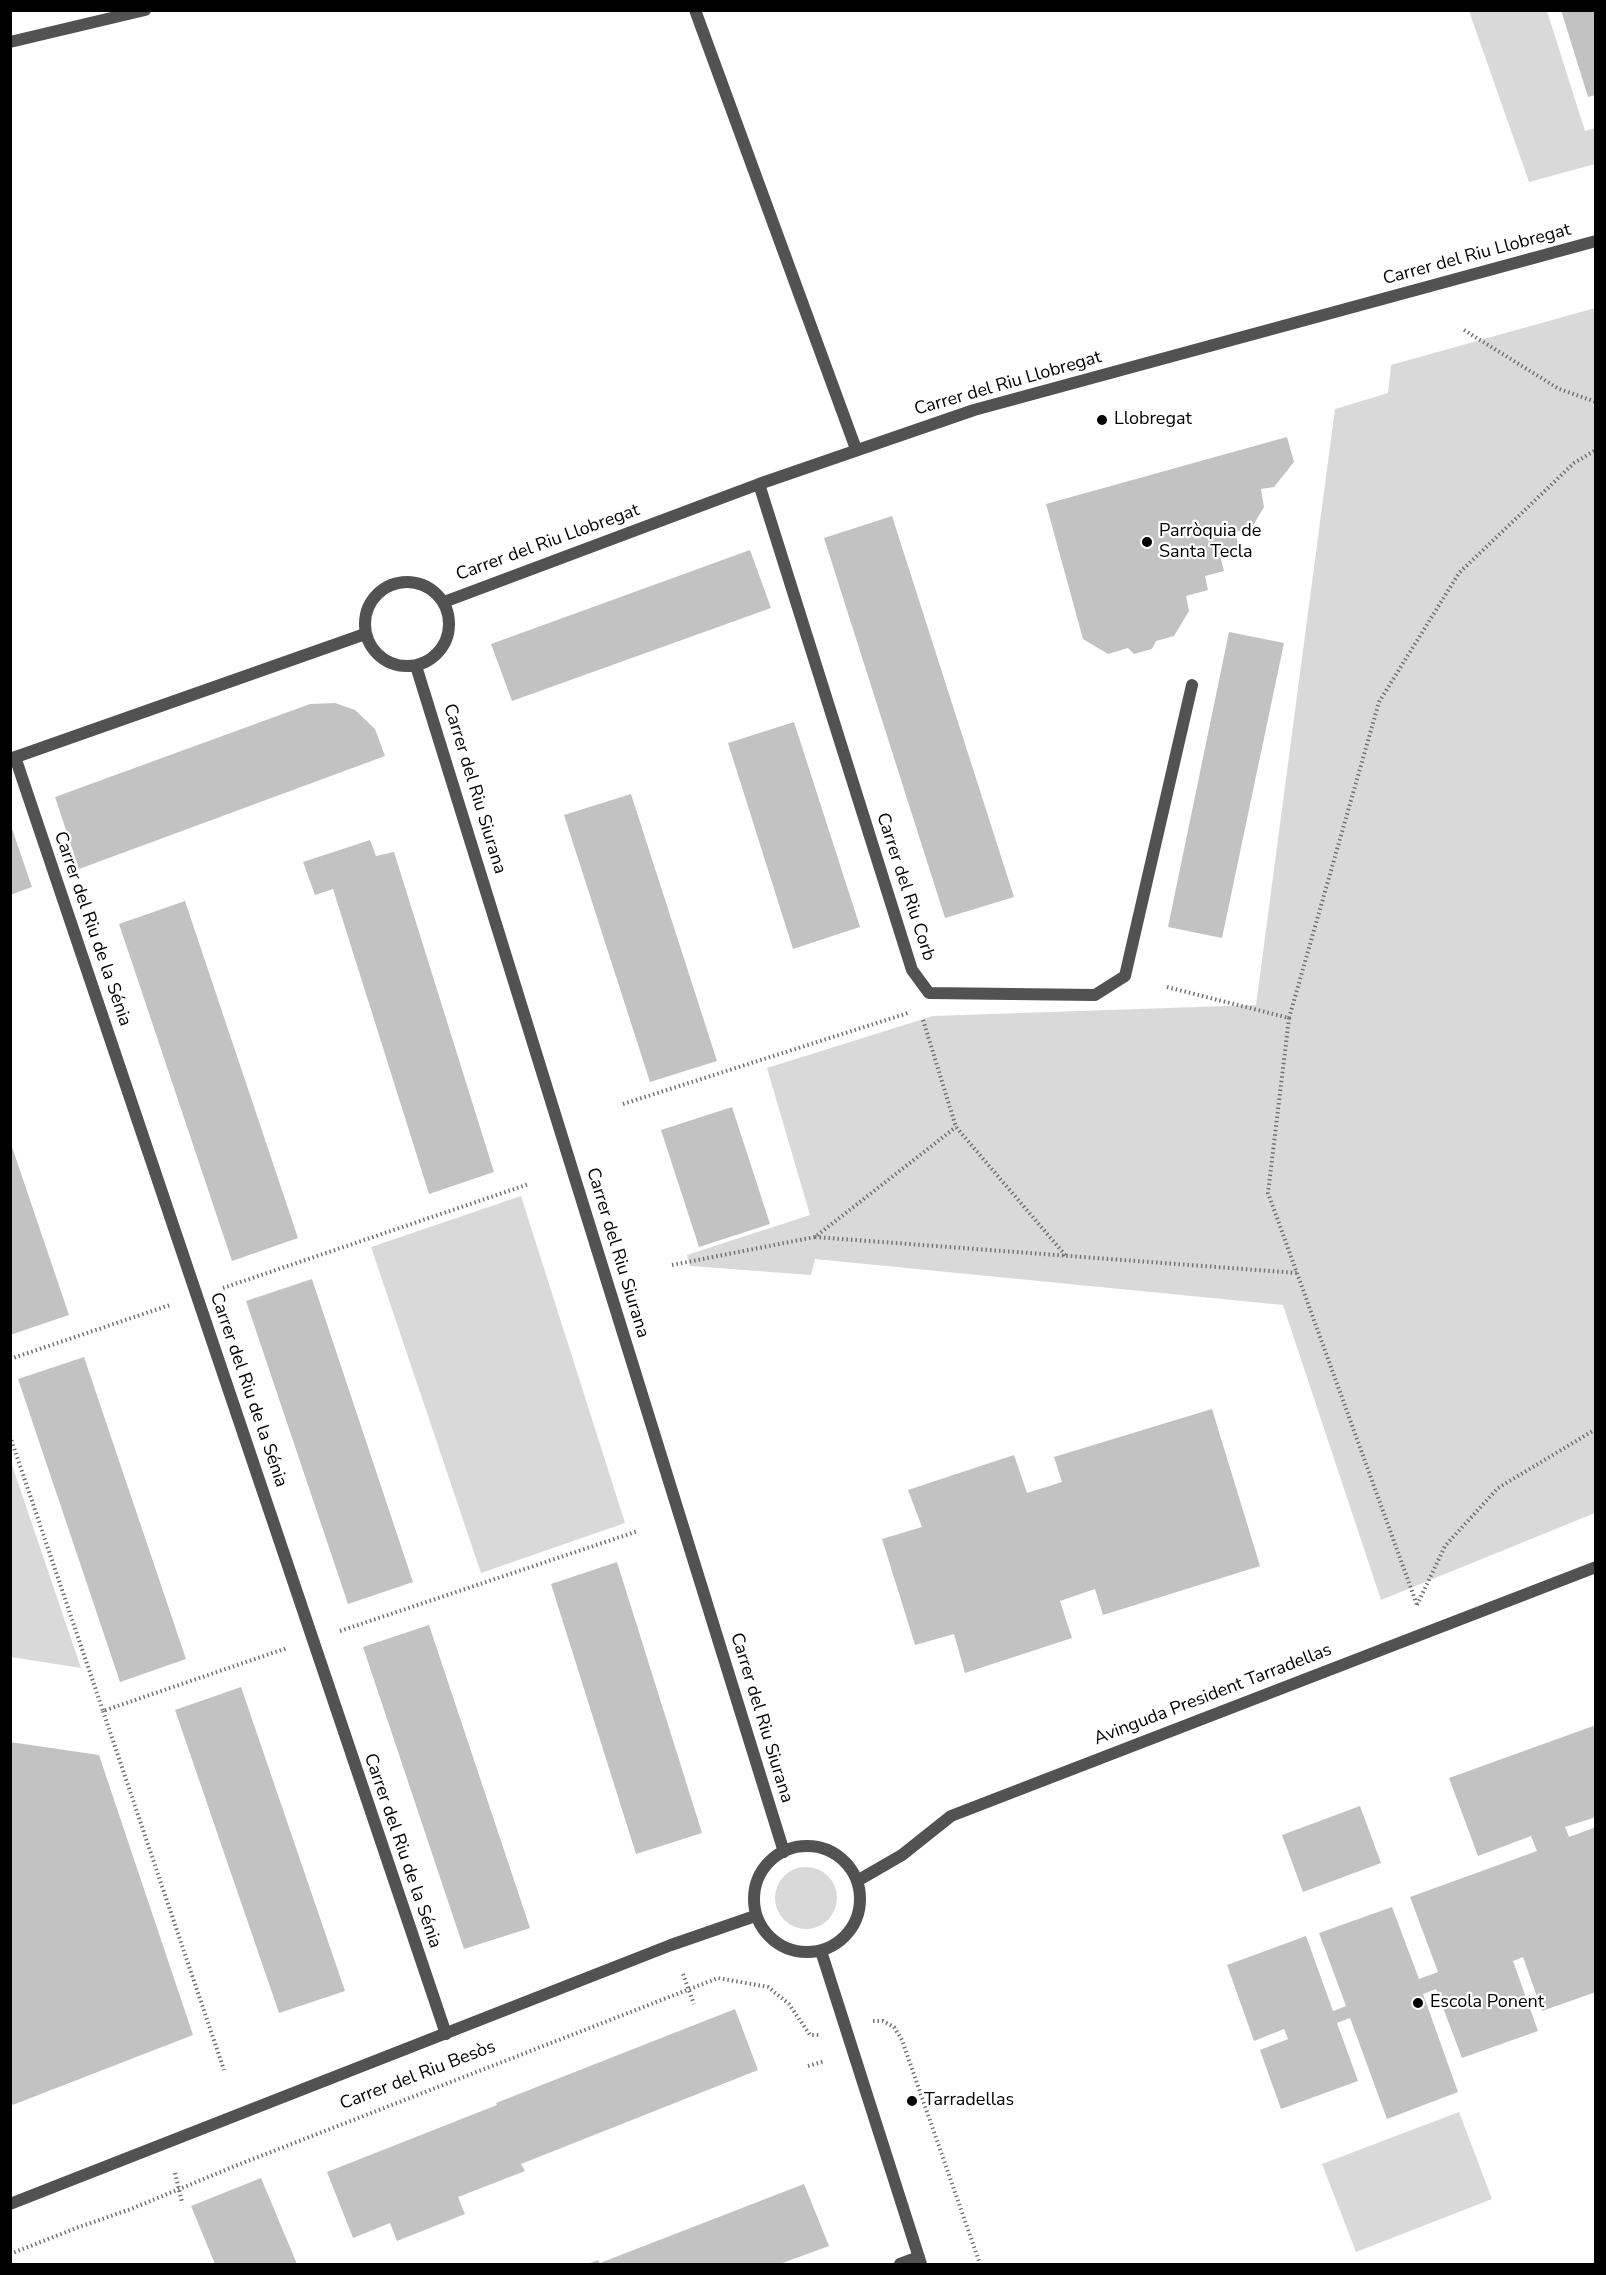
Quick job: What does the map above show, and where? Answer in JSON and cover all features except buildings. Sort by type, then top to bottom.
[{"type":"street","points":[[10,42],[145,10]]},
{"type":"street","points":[[695,10],[856,449]]},
{"type":"street","name":"Carrer del Riu Llobregat","points":[[444,602],[759,484],[974,410],[1596,241]]},
{"type":"street","name":"Carrer del Riu Corb","points":[[759,484],[912,970],[929,993],[1095,995],[1125,976],[1192,686]]},
{"type":"street","points":[[399,581],[416,582],[432,589],[444,602],[449,621],[446,641],[429,661],[416,666],[399,666],[384,660],[372,649],[365,634],[364,616],[371,600],[383,589],[399,581]]},
{"type":"street","points":[[13,758],[365,634]]},
{"type":"street","name":"Carrer del Riu Siurana","points":[[416,666],[784,1851]]},
{"type":"street","name":"Carrer del Riu de la Sénia","points":[[13,758],[446,2034]]},
{"type":"street","name":"Avinguda President Tarradellas","points":[[857,1881],[902,1855],[951,1816],[1596,1567]]},
{"type":"street","points":[[806,1846],[821,1848],[835,1854],[847,1864],[857,1881],[860,1899],[857,1917],[849,1932],[835,1945],[821,1951],[800,1953],[782,1947],[768,1936],[755,1916],[753,1903],[755,1885],[762,1870],[774,1857],[784,1851],[806,1846]]},
{"type":"street","name":"Carrer del Riu Besòs","points":[[10,2204],[671,1946],[755,1916]]},
{"type":"street","points":[[821,1951],[920,2261],[900,2265]]},
{"type":"path","points":[[1464,330],[1559,389],[1596,402]]},
{"type":"path","points":[[1596,450],[1574,463],[1459,573],[1379,702],[1289,1018],[1268,1193],[1417,1605],[1445,1546],[1498,1488],[1596,1429]]},
{"type":"path","points":[[1167,987],[1289,1018]]},
{"type":"path","points":[[623,1104],[919,1009],[956,1127],[1066,1256]]},
{"type":"path","points":[[815,1237],[956,1127]]},
{"type":"path","points":[[10,1359],[529,1184]]},
{"type":"path","points":[[672,1265],[815,1237],[1297,1273]]},
{"type":"path","points":[[10,1436],[224,2070]]},
{"type":"path","points":[[103,1711],[638,1532]]},
{"type":"path","points":[[683,1974],[694,2004]]},
{"type":"path","name":"Carrer del Riu Besòs","points":[[10,2254],[79,2226],[131,2209],[718,1978],[768,1987],[789,2004],[810,2035],[825,2036]]},
{"type":"path","points":[[866,2021],[883,2021],[894,2027],[902,2040],[980,2265]]},
{"type":"path","points":[[808,2066],[825,2061]]},
{"type":"path","points":[[175,2173],[182,2202]]},
{"type":"shaded area","points":[[1469,11],[1547,11],[1585,131],[1595,128],[1595,164],[1529,182]]},
{"type":"shaded area","points":[[1595,308],[1595,1513],[1381,1600],[1283,1305],[815,1259],[811,1275],[690,1266],[687,1255],[810,1215],[767,1068],[933,1016],[1256,1005],[1335,409],[1388,393],[1391,365]]},
{"type":"shaded area","points":[[521,1196],[625,1523],[481,1573],[371,1247]]},
{"type":"shaded area","points":[[11,1462],[81,1668],[11,1657]]},
{"type":"shaded area","points":[[806,1867],[828,1876],[837,1898],[828,1920],[806,1929],[784,1920],[775,1898],[784,1876]]},
{"type":"shaded area","points":[[1459,2112],[1492,2199],[1356,2252],[1322,2164]]},
{"type":"place","name":"Llobregat","points":[[1102,420]]},
{"type":"place","name":"Parròquia de Santa Tecla","points":[[1147,542]]},
{"type":"place","name":"Escola Ponent","points":[[1418,2003]]},
{"type":"place","name":"Tarradellas","points":[[912,2101]]}]
